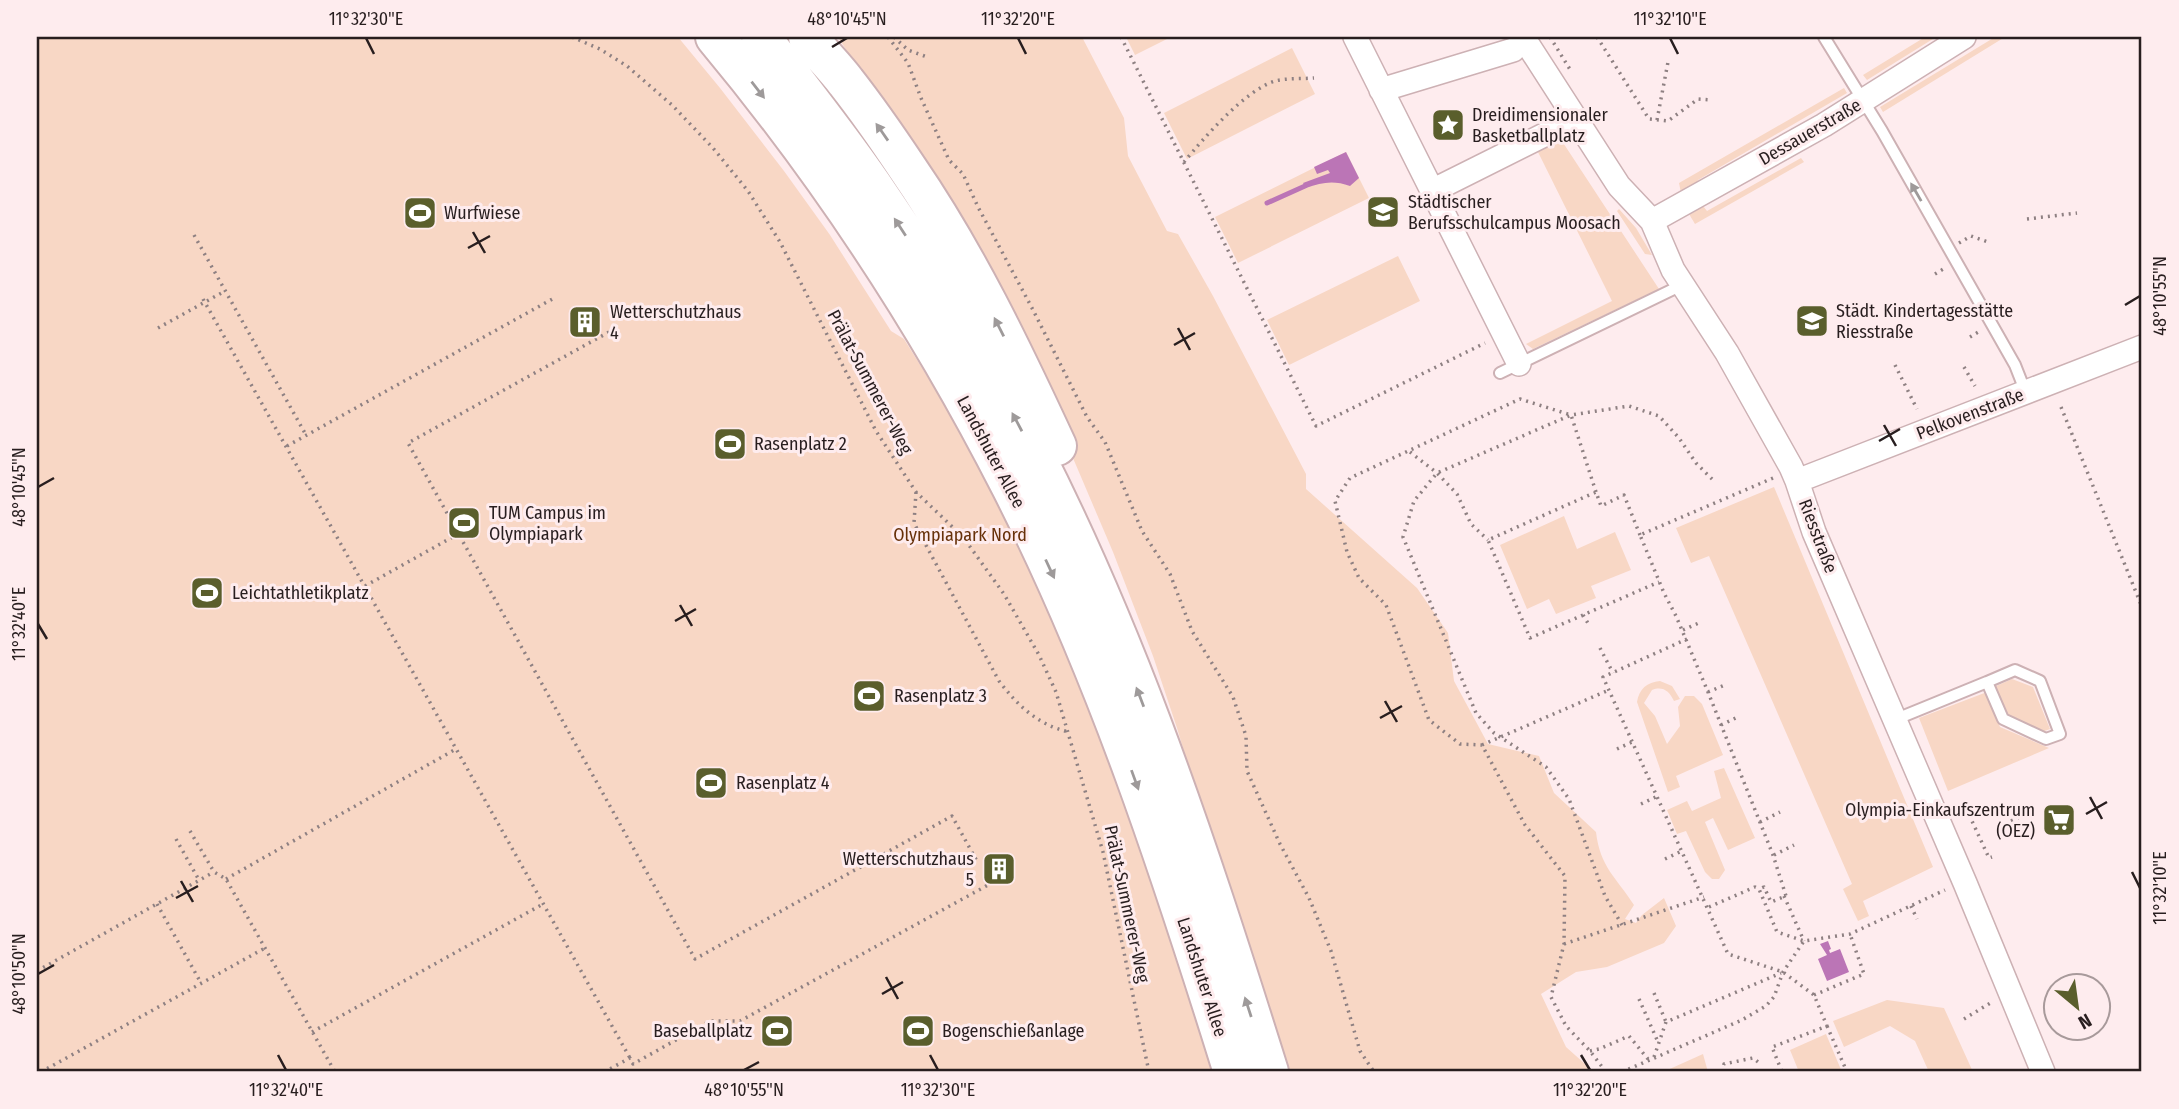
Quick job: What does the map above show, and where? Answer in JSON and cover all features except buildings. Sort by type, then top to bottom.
[{"type":"highway","name":"Landshuter Allee","points":[[715,37],[779,117],[890,273],[928,335],[1011,487],[1054,578],[1115,723],[1173,887],[1233,1072]]},
{"type":"highway","name":"Landshuter Allee","points":[[761,37],[872,184],[958,317],[1042,469],[1108,617],[1174,785],[1269,1072]]},
{"type":"highway","points":[[808,37],[845,80]]},
{"type":"highway","points":[[821,37],[845,80],[909,170],[940,221],[983,295],[1029,385],[1104,556],[1108,617]]},
{"type":"street","points":[[1355,37],[1504,334],[1509,368]]},
{"type":"street","name":"Dessauerstraße","points":[[1652,221],[1824,125],[1964,37]]},
{"type":"street","points":[[1381,90],[1518,43]]},
{"type":"street","name":"Riesstraße","points":[[1518,43],[1619,186],[1652,221],[1665,254],[1682,285],[1727,353],[1797,481],[1814,532],[2043,1072]]},
{"type":"street","points":[[1432,191],[1562,126]]},
{"type":"street","name":"Pelkovenstraße","points":[[1797,481],[2142,347]]},
{"type":"lane","points":[[1824,37],[2015,365],[2026,393]]},
{"type":"lane","points":[[1509,368],[1682,285]]},
{"type":"lane","points":[[1894,720],[2015,670],[2040,681],[2060,734],[2046,739],[2003,719],[1987,682]]},
{"type":"path","name":"Prälat-Summerer-Weg","points":[[572,37],[600,49],[627,66],[672,106],[713,148],[748,191],[780,242],[876,430],[916,492],[963,537],[1004,594],[1045,667],[1069,732],[1103,852],[1149,1072]]},
{"type":"path","points":[[888,37],[908,63],[949,160],[964,174],[978,207],[1087,417],[1105,442],[1142,531],[1170,574],[1192,631],[1233,698],[1247,736],[1247,772],[1327,940],[1360,1051],[1374,1072]]},
{"type":"path","points":[[894,37],[908,50],[927,57]]},
{"type":"path","points":[[1121,37],[1146,82],[1316,426],[1504,334]]},
{"type":"path","points":[[1597,37],[1649,119],[1668,121],[1698,99],[1712,100]]},
{"type":"path","points":[[1657,120],[1668,62]]},
{"type":"path","points":[[1184,162],[1216,124],[1265,86],[1275,82],[1314,78]]},
{"type":"path","points":[[2027,219],[2077,212]]},
{"type":"path","points":[[194,235],[306,436]]},
{"type":"path","points":[[1949,250],[1971,236],[1987,242]]},
{"type":"path","points":[[158,328],[225,291]]},
{"type":"path","points":[[287,446],[556,297]]},
{"type":"path","points":[[204,301],[633,1064],[710,1021],[740,1021],[988,885]]},
{"type":"path","points":[[609,331],[408,443],[695,959],[952,816],[978,863]]},
{"type":"path","points":[[1895,365],[1917,409]]},
{"type":"path","points":[[1964,367],[1975,386]]},
{"type":"path","points":[[1571,415],[1520,399],[1350,478],[1335,501],[1347,552],[1359,578],[1386,605],[1429,720],[1460,744],[1482,745],[1609,690]]},
{"type":"path","points":[[1622,925],[1605,896],[1569,799],[1546,766],[1501,737],[1476,713],[1403,537],[1414,502],[1437,473],[1571,415],[1629,406],[1659,416],[1679,438],[1696,463],[1715,482]]},
{"type":"path","points":[[2061,407],[2142,607]]},
{"type":"path","points":[[1571,415],[1601,506],[1624,495],[1708,692],[1773,855],[1784,897],[1804,941]]},
{"type":"path","points":[[1410,452],[1437,473],[1457,495],[1471,524],[1488,540],[1530,638],[1659,582]]},
{"type":"path","points":[[1640,535],[1773,478]]},
{"type":"path","points":[[916,492],[914,523],[999,681],[1036,719],[1050,728],[1069,732]]},
{"type":"path","points":[[1488,540],[1597,492]]},
{"type":"path","points":[[365,586],[458,534]]},
{"type":"path","points":[[1583,615],[1589,625]]},
{"type":"path","points":[[1683,631],[1701,622]]},
{"type":"path","points":[[1686,639],[1603,677],[1728,954],[1783,972],[1814,995],[1847,1072]]},
{"type":"path","points":[[1600,648],[1613,673]]},
{"type":"path","points":[[1708,692],[1727,684]]},
{"type":"path","points":[[1721,725],[1740,716]]},
{"type":"path","points":[[1617,749],[1632,742]]},
{"type":"path","points":[[1482,745],[1525,825],[1565,876],[1564,944],[1551,998],[1566,1026],[1606,1072]]},
{"type":"path","points":[[226,879],[456,749]]},
{"type":"path","points":[[1641,804],[1658,796]]},
{"type":"path","points":[[1952,810],[1966,808],[1989,858],[1992,857]]},
{"type":"path","points":[[1760,822],[1780,812]]},
{"type":"path","points":[[2011,821],[2028,813]]},
{"type":"path","points":[[190,831],[214,872],[226,879],[335,1072]]},
{"type":"path","points":[[176,839],[200,880]]},
{"type":"path","points":[[1773,855],[1794,845]]},
{"type":"path","points":[[1665,859],[1683,850]]},
{"type":"path","points":[[37,971],[214,872]]},
{"type":"path","points":[[1709,908],[1755,887],[1764,887],[1771,902],[1784,897]]},
{"type":"path","points":[[1759,889],[1777,932],[1804,941],[1850,934],[1945,890]]},
{"type":"path","points":[[1564,944],[1704,897]]},
{"type":"path","points":[[157,904],[201,983]]},
{"type":"path","points":[[312,1032],[543,904]]},
{"type":"path","points":[[1911,906],[1917,919]]},
{"type":"path","points":[[1814,995],[1864,974],[1850,934]]},
{"type":"path","points":[[1622,1072],[1742,1020],[1766,1006],[1774,998],[1783,972],[1804,941]]},
{"type":"path","points":[[41,1072],[265,948]]},
{"type":"path","points":[[1666,1022],[1783,972]]},
{"type":"path","points":[[1964,1019],[2009,991]]},
{"type":"path","points":[[1654,993],[1666,1022],[1654,1057]]},
{"type":"path","points":[[1639,999],[1658,1042]]},
{"type":"path","points":[[1782,1072],[1772,1047],[1826,1026]]},
{"type":"path","points":[[1590,1051],[1629,1036],[1648,1059]]},
{"type":"path","points":[[1770,1057],[1775,1055]]},
{"type":"path","points":[[604,1072],[630,1058]]},
{"type":"path","points":[[1723,1072],[1724,1064],[1753,1058],[1758,1062]]},
{"type":"green space","name":"TUM Campus im Olympiapark","points":[[37,37],[678,37],[784,171],[830,235],[891,331],[904,339],[983,466],[1091,697],[1219,1072],[37,1072]]},
{"type":"green space","points":[[838,37],[1082,37],[1124,118],[1128,156],[1167,231],[1178,234],[1213,296],[1306,474],[1306,489],[1417,588],[1448,633],[1454,681],[1488,744],[1539,756],[1554,793],[1596,832],[1605,863],[1634,905],[1625,919],[1636,923],[1664,898],[1676,926],[1664,943],[1607,967],[1576,972],[1541,994],[1566,1047],[1594,1072],[1280,1072],[1153,656],[1067,444]]},
{"type":"green space","points":[[1126,37],[1171,37],[1135,55]]},
{"type":"green space","points":[[1925,37],[1936,37],[1867,80],[1863,75]]},
{"type":"green space","points":[[1995,37],[2005,37],[1883,112],[1880,107]]},
{"type":"green space","points":[[1292,48],[1315,94],[1187,159],[1164,113]]},
{"type":"green space","points":[[1844,88],[1847,93],[1698,180],[1696,187],[1681,193],[1679,183]]},
{"type":"green space","points":[[1558,135],[1659,289],[1533,349],[1526,344],[1612,301],[1535,146]]},
{"type":"green space","points":[[1346,152],[1369,198],[1238,263],[1215,217]]},
{"type":"green space","points":[[1801,158],[1804,162],[1695,224],[1689,214],[1703,206],[1707,211]]},
{"type":"green space","points":[[1619,209],[1636,228],[1652,255],[1645,254],[1617,211]]},
{"type":"green space","points":[[1398,256],[1420,301],[1289,365],[1267,320]]},
{"type":"green space","points":[[1774,487],[1933,867],[1863,901],[1869,916],[1858,921],[1843,889],[1852,884],[1709,556],[1691,563],[1676,528]]},
{"type":"green space","points":[[1564,516],[1577,549],[1615,532],[1631,570],[1591,586],[1596,598],[1556,614],[1549,599],[1527,609],[1500,545]]},
{"type":"green space","points":[[2012,679],[2033,687],[2050,729],[2042,732],[2007,715],[1994,687]]},
{"type":"green space","points":[[1660,681],[1672,686],[1680,699],[1674,701],[1665,690],[1656,689],[1652,690],[1644,703],[1655,716],[1667,744],[1680,726],[1678,707],[1685,696],[1694,696],[1702,704],[1723,755],[1676,776],[1680,787],[1668,792],[1637,702],[1644,687]]},
{"type":"green space","points":[[1987,692],[2000,727],[2049,748],[1948,791],[1919,718]]},
{"type":"green space","points":[[1724,768],[1755,838],[1728,850],[1713,818],[1705,822],[1725,870],[1719,879],[1712,879],[1705,872],[1686,831],[1677,834],[1667,810],[1687,801],[1692,811],[1721,798],[1714,771]]},
{"type":"green space","points":[[1887,1000],[1944,1008],[1973,1072],[1929,1072],[1915,1041],[1890,1026],[1844,1047],[1833,1021]]},
{"type":"green space","points":[[1826,1034],[1842,1072],[1799,1072],[1790,1050]]},
{"type":"green space","points":[[1703,1054],[1708,1072],[1663,1072]]},
{"type":"shaded area","points":[[1346,152],[1359,178],[1350,186],[1328,182],[1306,188],[1303,183],[1330,173],[1328,170],[1317,174],[1314,167]]},
{"type":"shaded area","points":[[1828,941],[1830,953],[1840,949],[1849,972],[1827,981],[1818,959],[1827,955],[1820,944]]},
{"type":"waterway","points":[[1267,203],[1305,186]]},
{"type":"place","name":"Dreidimensionaler Basketballplatz","points":[[1448,125]]},
{"type":"place","name":"Städtischer Berufsschulcampus Moosach","points":[[1383,212]]},
{"type":"place","name":"Wurfwiese","points":[[420,213]]},
{"type":"place","name":"Städt. Kindertagesstätte Riesstraße","points":[[1812,321]]},
{"type":"place","name":"Wetterschutzhaus 4","points":[[585,322]]},
{"type":"place","name":"Rasenplatz 2","points":[[730,444]]},
{"type":"place","name":"TUM Campus im Olympiapark","points":[[464,523]]},
{"type":"place","name":"Leichtathletikplatz","points":[[207,593]]},
{"type":"place","name":"Rasenplatz 3","points":[[869,696]]},
{"type":"place","name":"Rasenplatz 4","points":[[711,783]]},
{"type":"place","name":"Olympia-Einkaufszentrum (OEZ)","points":[[2059,820]]},
{"type":"place","name":"Wetterschutzhaus 5","points":[[999,869]]},
{"type":"place","name":"Baseballplatz","points":[[777,1031]]},
{"type":"place","name":"Bogenschießanlage","points":[[918,1031]]},
{"type":"park label","name":"Olympiapark Nord","points":[[960,535]]}]
